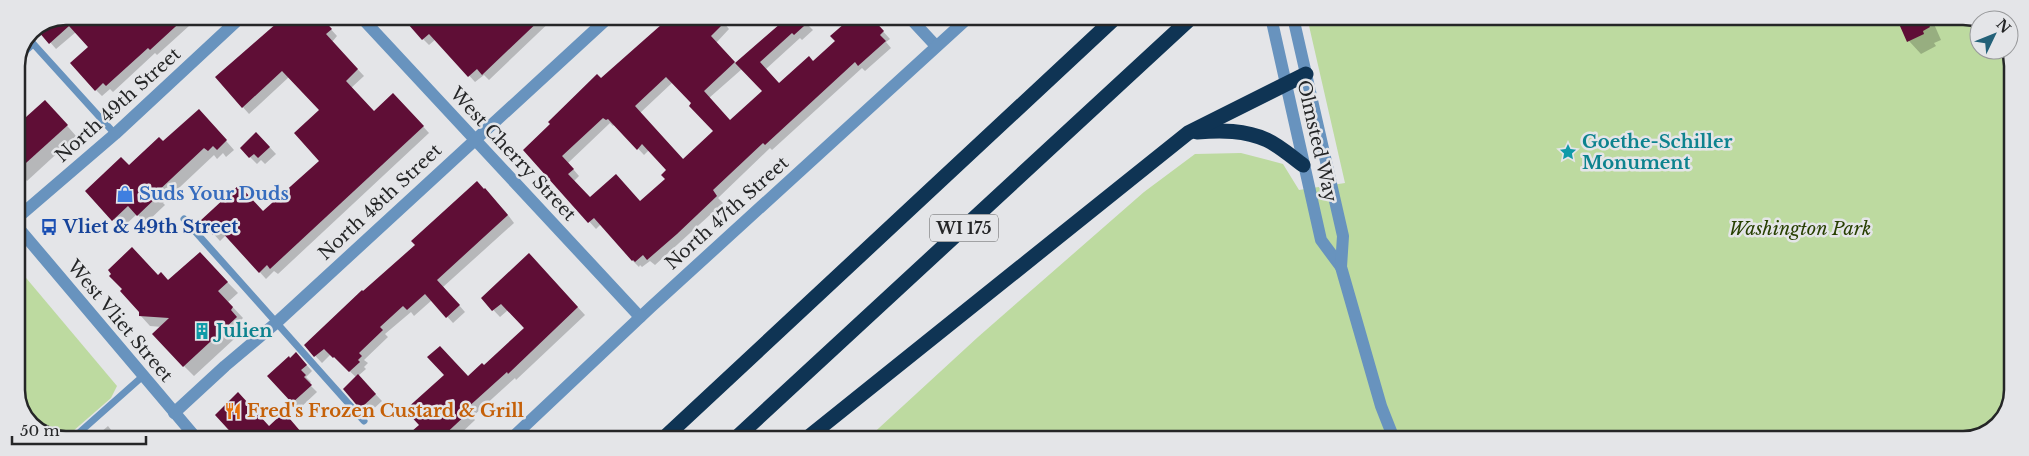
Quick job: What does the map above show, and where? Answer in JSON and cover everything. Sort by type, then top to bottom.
[{"type":"highway","name":"WI 175","points":[[673,431],[1107,25]]},
{"type":"highway","name":"WI 175","points":[[745,431],[1183,25]]},
{"type":"highway","points":[[816,431],[1188,133],[1306,74]]},
{"type":"highway","points":[[1188,133],[1222,130],[1246,133],[1268,141],[1303,165]]},
{"type":"street","name":"North 49th Street","points":[[25,211],[115,134],[232,25]]},
{"type":"street","name":"West Cherry Street","points":[[368,25],[640,317]]},
{"type":"street","name":"North 48th Street","points":[[174,413],[276,323],[474,138],[599,25]]},
{"type":"street","points":[[916,25],[936,46]]},
{"type":"street","name":"North 47th Street","points":[[519,431],[640,317],[960,25]]},
{"type":"street","name":"Olmsted Way","points":[[1272,25],[1321,240],[1341,268],[1381,406],[1391,431]]},
{"type":"street","name":"Olmsted Way","points":[[1295,25],[1343,236],[1341,268]]},
{"type":"street","name":"West Vliet Street","points":[[25,236],[190,431]]},
{"type":"lane","points":[[30,47],[33,44],[115,134]]},
{"type":"lane","points":[[184,219],[364,421]]},
{"type":"lane","points":[[81,431],[142,376]]},
{"type":"green space","name":"Washington Park","points":[[1309,25],[1969,26],[1969,60],[2003,60],[2004,63],[2004,390],[2002,403],[1999,411],[1986,424],[1979,428],[1963,431],[876,431],[978,337],[1144,192],[1195,154],[1241,153],[1283,164],[1299,190],[1345,183]]},
{"type":"green space","points":[[25,277],[117,386],[111,398],[73,431],[58,430],[45,426],[30,411],[25,393]]},
{"type":"building","points":[[177,25],[150,50],[148,48],[106,86],[103,83],[95,91],[70,63],[88,47],[69,26],[49,44],[41,34],[50,28],[58,26]]},
{"type":"building","points":[[275,25],[328,25],[332,29],[326,34],[358,69],[346,81],[374,111],[393,93],[424,126],[270,269],[267,265],[259,273],[219,229],[213,235],[200,221],[239,185],[263,211],[319,161],[294,133],[319,110],[282,71],[242,108],[215,77]]},
{"type":"building","points":[[409,25],[535,25],[482,75],[477,69],[468,77],[429,34],[422,40]]},
{"type":"building","points":[[661,25],[722,25],[711,36],[735,62],[704,91],[730,120],[762,91],[735,63],[779,25],[805,25],[794,35],[792,33],[760,62],[779,83],[809,56],[813,61],[835,41],[830,36],[843,25],[878,25],[884,31],[880,35],[886,41],[858,66],[855,62],[765,145],[763,143],[713,190],[717,196],[677,234],[647,260],[643,255],[635,262],[632,261],[594,218],[588,223],[523,150],[550,124],[548,122],[597,74],[601,78]],"holes":[[[666,77],[691,103],[689,106],[713,131],[683,159],[635,106]],[[603,118],[608,119],[637,150],[642,144],[666,170],[661,175],[665,179],[640,201],[616,174],[590,197],[568,174],[574,169],[562,156]]]},
{"type":"building","points":[[1900,25],[1929,25],[1930,27],[1923,31],[1924,34],[1907,42]]},
{"type":"building","points":[[45,100],[68,125],[25,164],[25,118]]},
{"type":"building","points":[[199,109],[227,140],[217,150],[213,146],[208,151],[204,148],[155,194],[158,196],[137,216],[128,206],[112,221],[85,191],[121,157],[129,165],[159,137],[163,141]]},
{"type":"building","points":[[256,132],[270,147],[258,158],[254,154],[249,158],[240,148]]},
{"type":"building","points":[[477,181],[508,215],[437,280],[460,305],[446,318],[425,294],[407,310],[403,306],[380,327],[383,330],[359,353],[362,356],[358,360],[360,362],[349,372],[324,349],[314,357],[304,345],[362,290],[415,245],[411,241]]},
{"type":"building","points":[[132,247],[158,275],[161,272],[168,280],[200,252],[228,282],[218,291],[233,307],[231,310],[237,317],[183,367],[152,334],[169,318],[139,316],[139,312],[120,291],[122,289],[109,276],[111,274],[108,270]]},
{"type":"building","points":[[529,253],[578,307],[508,374],[507,372],[466,409],[469,412],[449,431],[412,431],[419,425],[405,410],[444,375],[427,357],[440,346],[468,376],[482,363],[484,365],[524,328],[501,304],[492,311],[481,298]]},
{"type":"building","points":[[296,352],[307,365],[301,370],[306,375],[304,377],[312,385],[292,403],[267,376]]},
{"type":"building","points":[[358,374],[376,394],[360,409],[343,389]]},
{"type":"building","points":[[238,392],[269,426],[284,412],[300,431],[230,431],[215,415]]},
{"type":"place","name":"Goethe-Schiller Monument","points":[[1568,152]]},
{"type":"place","name":"Suds Your Duds","points":[[125,194]]},
{"type":"place","name":"Vliet & 49th Street","points":[[49,227]]},
{"type":"place","name":"Julien","points":[[202,331]]},
{"type":"place","name":"Fred's Frozen Custard & Grill","points":[[233,411]]}]
